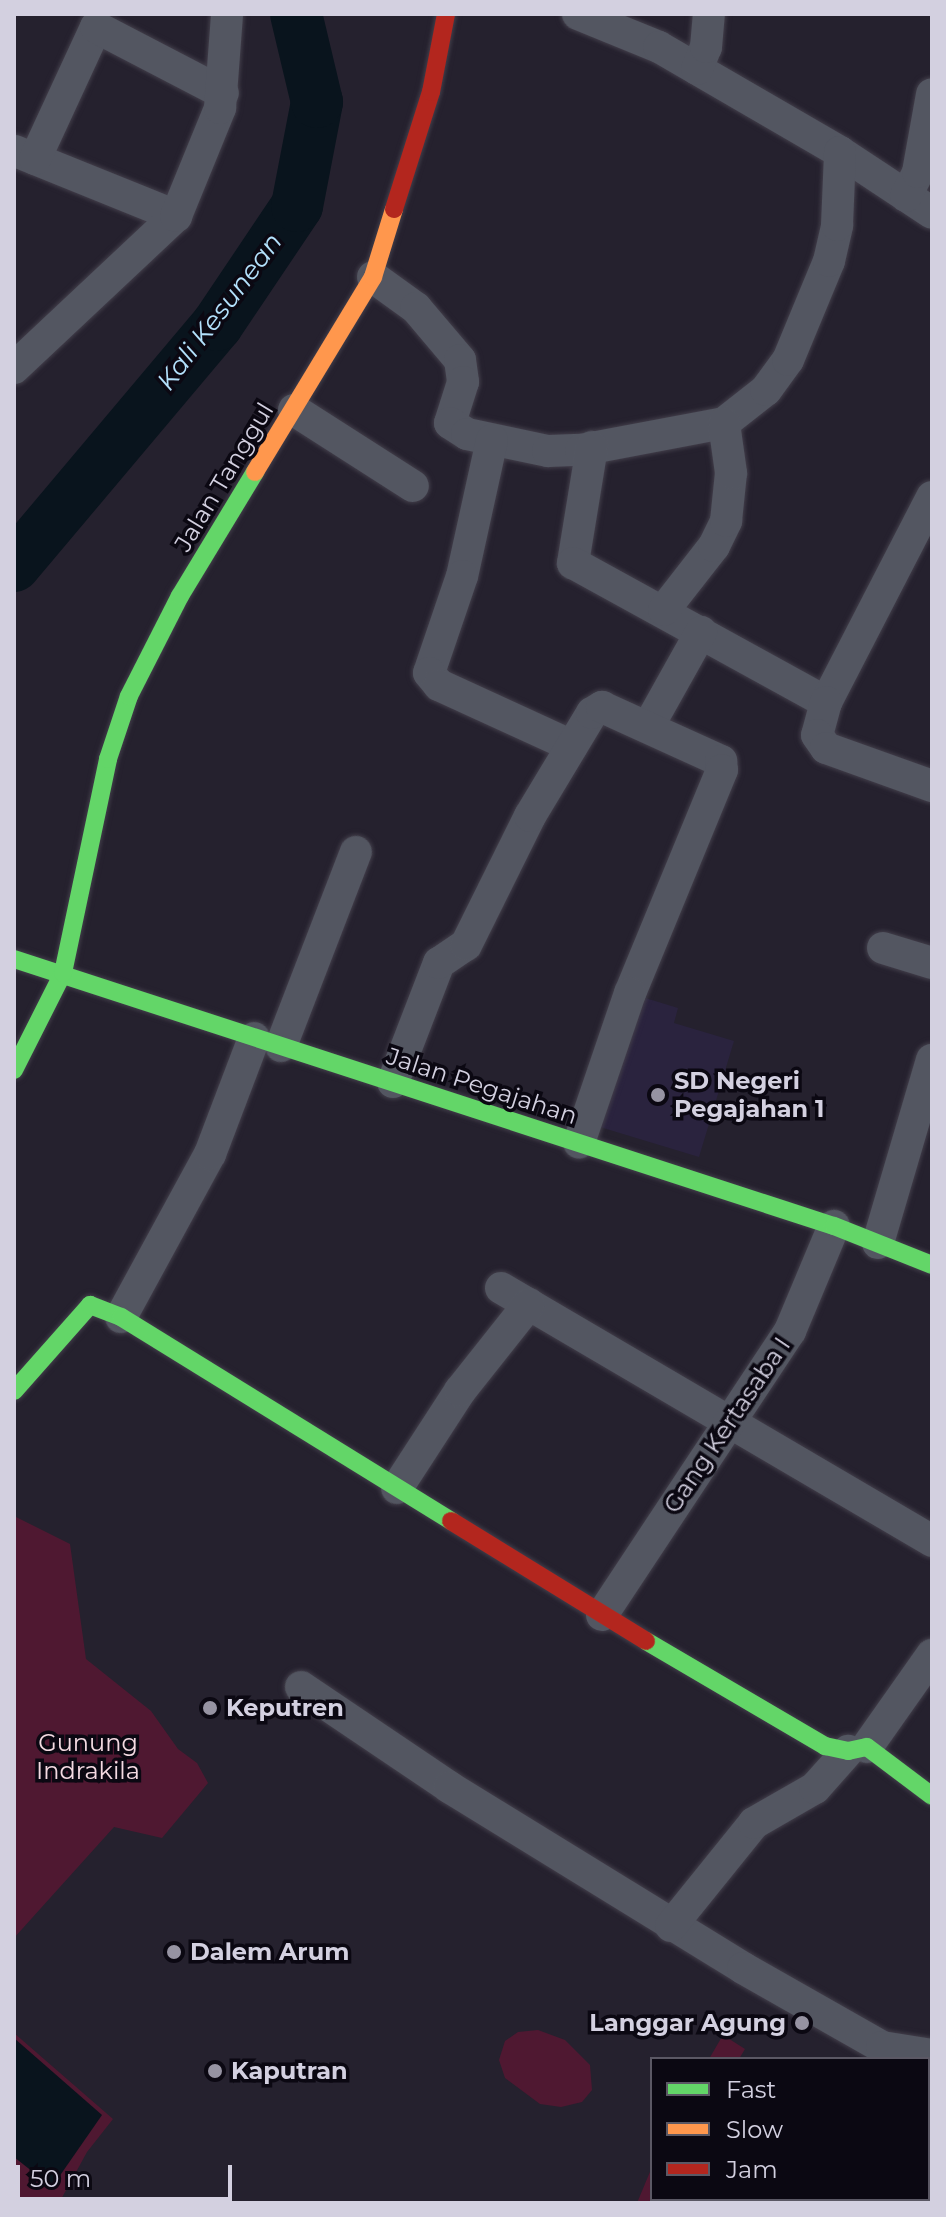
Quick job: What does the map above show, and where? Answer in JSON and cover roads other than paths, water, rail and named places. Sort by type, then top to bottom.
[{"type":"street","points":[[14,368],[176,216],[223,93],[227,14]]},
{"type":"street","name":"Jalan Tanggul","points":[[14,1070],[63,973],[108,759],[129,696],[180,596],[373,277],[427,105],[446,14]]},
{"type":"street","points":[[578,14],[659,47],[840,152],[919,204]]},
{"type":"street","points":[[697,69],[706,47],[709,14]]},
{"type":"street","points":[[176,216],[24,155],[97,21],[223,93]]},
{"type":"street","points":[[919,204],[918,172],[932,94]]},
{"type":"street","points":[[373,277],[416,308],[460,360],[463,382],[450,423],[492,440],[548,451],[592,447],[724,423],[766,390],[788,360],[829,261],[837,225],[840,152]]},
{"type":"street","points":[[294,410],[413,486]]},
{"type":"street","points":[[664,610],[714,546],[726,521],[731,473],[724,423]]},
{"type":"street","points":[[492,440],[462,576],[429,673],[439,685],[572,746]]},
{"type":"street","points":[[592,447],[573,563],[664,610],[826,702]]},
{"type":"street","points":[[932,497],[826,702],[817,735],[826,748],[932,786]]},
{"type":"street","points":[[648,727],[701,632]]},
{"type":"street","points":[[393,1082],[439,963],[466,945],[530,816],[572,746],[600,708],[721,761],[722,770],[630,993],[579,1143]]},
{"type":"street","points":[[121,1317],[267,1042],[356,852]]},
{"type":"street","points":[[883,948],[932,963]]},
{"type":"street","name":"Jalan Pegajahan","points":[[14,959],[834,1226],[932,1265]]},
{"type":"street","points":[[878,1243],[932,1060]]},
{"type":"street","name":"Gang Kertasaba I","points":[[602,1615],[790,1331],[834,1226]]},
{"type":"street","points":[[501,1288],[932,1541]]},
{"type":"street","points":[[397,1488],[460,1391],[529,1304]]},
{"type":"street","points":[[14,1391],[90,1305],[121,1317],[602,1615],[825,1746],[857,1749],[932,1796]]},
{"type":"street","points":[[671,1926],[754,1823],[815,1788],[857,1749],[932,1655]]},
{"type":"street","points":[[301,1687],[671,1926],[882,2047],[932,2055]]},
{"type":"waterway","name":"Kali Kesunean","points":[[14,566],[217,325],[297,206],[317,102],[296,14]]},
{"type":"place","name":"SD Negeri Pegajahan 1","points":[[658,1095]]},
{"type":"place","name":"Keputren","points":[[210,1708]]},
{"type":"place","name":"Dalem Arum","points":[[174,1952]]},
{"type":"place","name":"Langgar Agung","points":[[802,2023]]},
{"type":"place","name":"Kaputran","points":[[215,2071]]},
{"type":"park label","name":"Gunung Indrakila","points":[[88,1757]]}]
